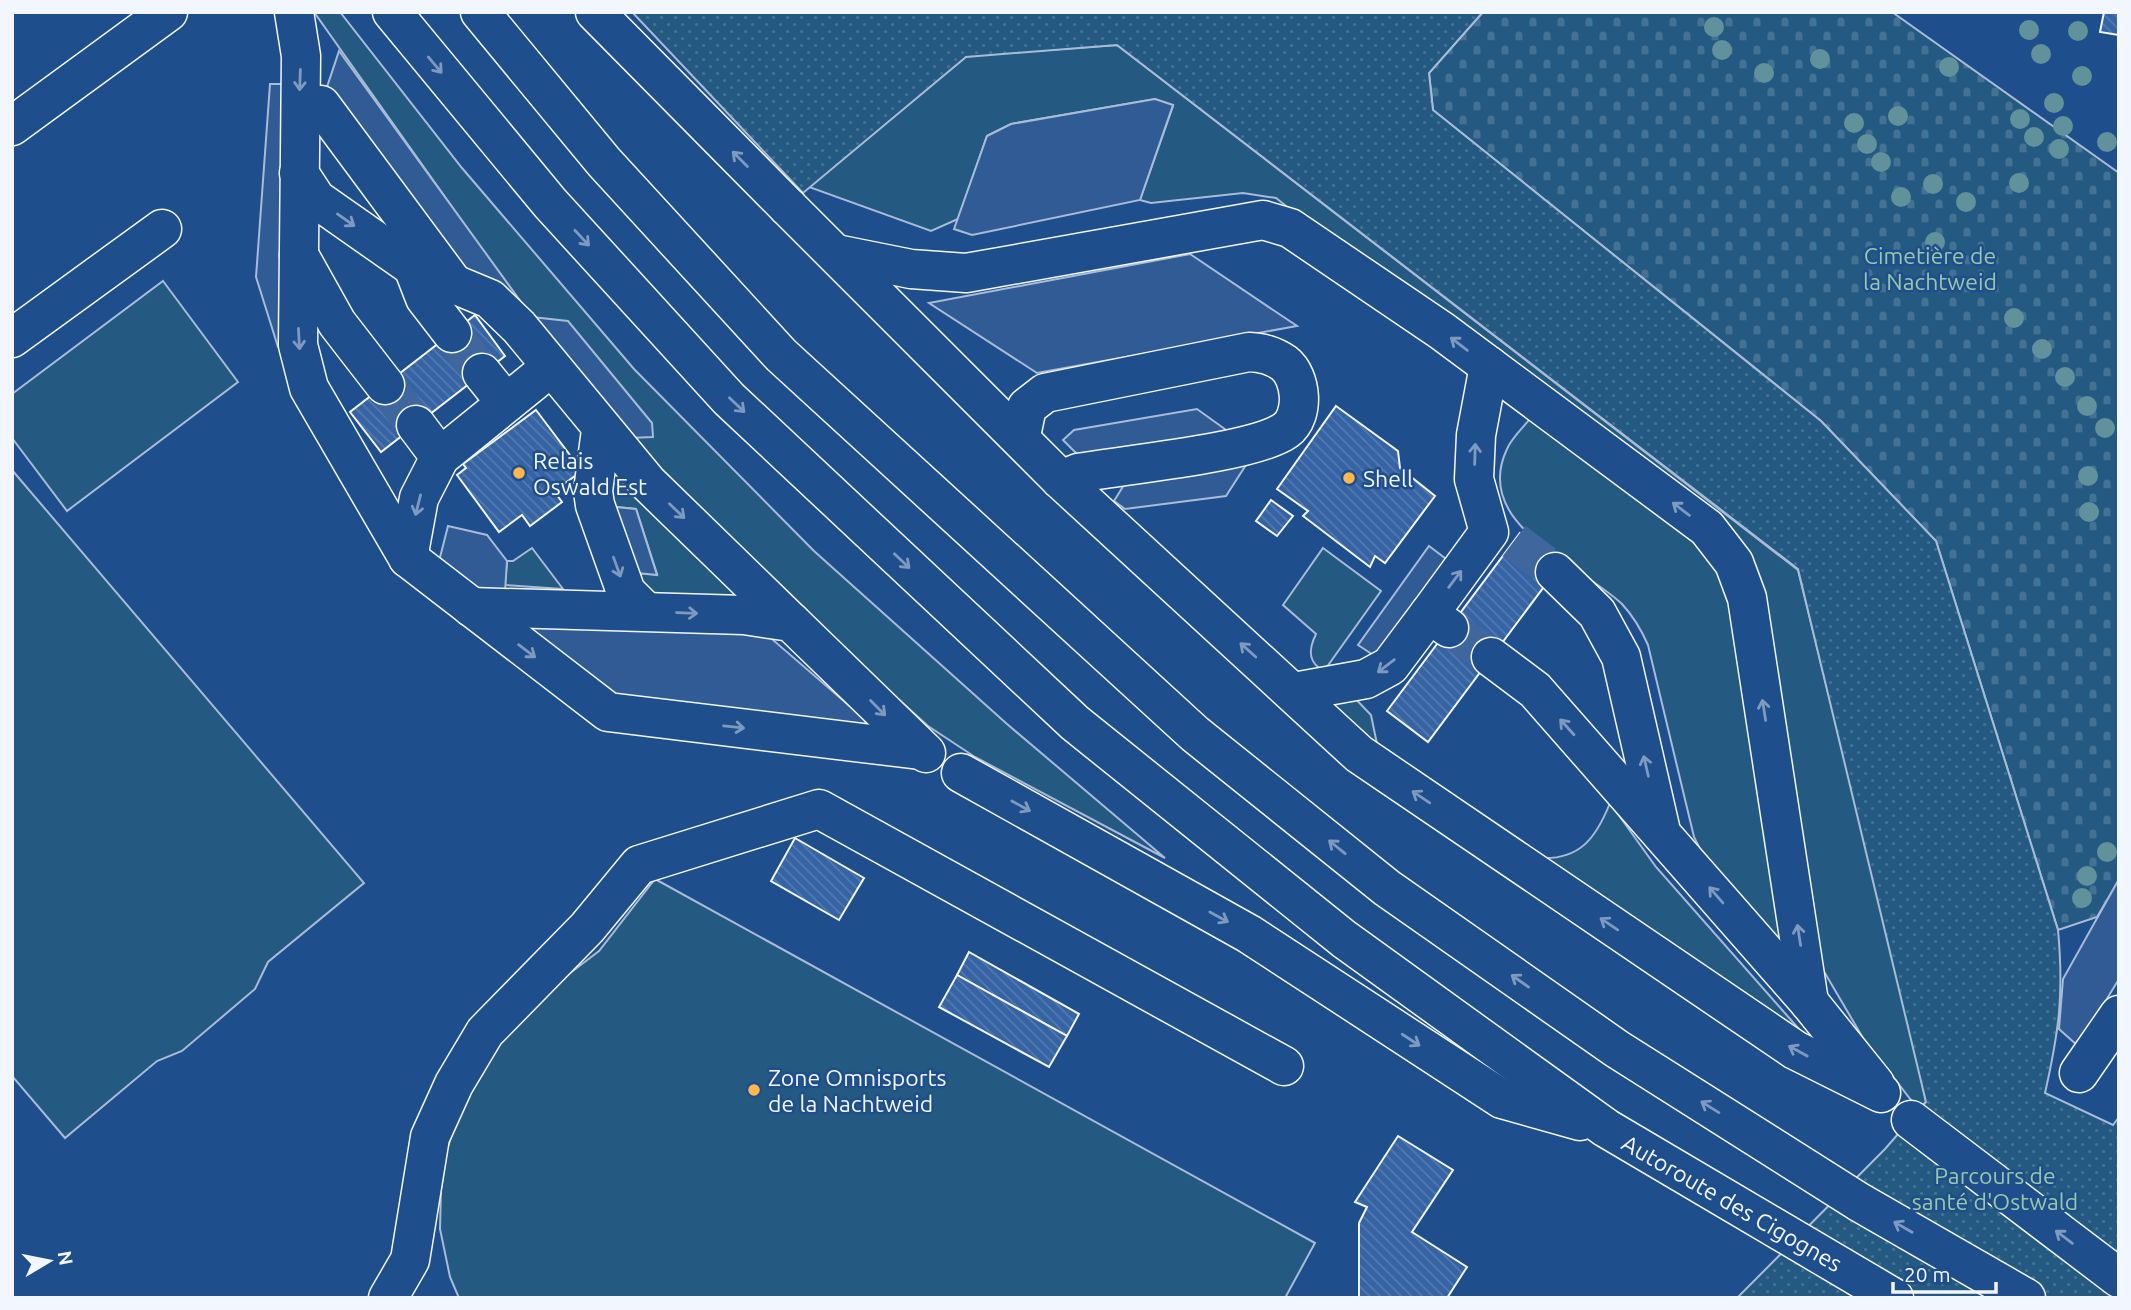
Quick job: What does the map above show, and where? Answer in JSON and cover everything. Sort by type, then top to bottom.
[{"type":"main road","points":[[12,126],[167,12]]},
{"type":"main road","points":[[294,12],[301,56],[298,345],[309,388],[408,558],[608,712],[920,750]]},
{"type":"main road","points":[[392,12],[550,203],[729,398],[1075,723],[1344,939],[1606,1128]]},
{"type":"main road","points":[[480,12],[604,162],[781,355],[1195,734],[1387,888],[1617,1049],[1859,1202],[2026,1298]]},
{"type":"main road","points":[[595,12],[1021,436],[1061,480],[1359,754],[1795,1050],[1881,1093]]},
{"type":"main road","points":[[321,105],[451,281]]},
{"type":"main road","points":[[299,173],[316,199],[413,267],[491,299],[519,327],[601,430],[648,482],[920,750],[1249,934],[1502,1099],[1606,1128]]},
{"type":"main road","points":[[836,254],[911,269],[966,273],[1263,220],[1290,228],[1489,366],[1707,528],[1734,563],[1747,598],[1809,1002]]},
{"type":"main road","points":[[12,338],[162,229]]},
{"type":"main road","points":[[298,253],[337,323],[385,385]]},
{"type":"main road","points":[[413,267],[425,298],[452,333]]},
{"type":"main road","points":[[1021,436],[1027,407],[1045,393],[1249,352],[1266,353],[1286,365],[1298,388],[1299,411],[1288,429],[1260,443],[1078,473],[1061,480]]},
{"type":"main road","points":[[1294,692],[1366,678],[1390,666],[1439,621],[1489,532],[1500,531],[1474,478],[1476,435],[1489,366]]},
{"type":"main road","points":[[408,558],[419,498],[440,457],[551,367]]},
{"type":"main road","points":[[482,373],[506,403]]},
{"type":"main road","points":[[416,425],[440,457]]},
{"type":"main road","points":[[601,430],[593,491],[595,505],[626,592],[645,611]]},
{"type":"main road","points":[[1555,572],[1597,613],[1621,657],[1661,833]]},
{"type":"main road","points":[[471,607],[756,616],[791,622]]},
{"type":"main road","points":[[1491,657],[1535,690],[1809,1002],[1881,1093],[1911,1120],[2119,1278]]},
{"type":"main road","points":[[388,1298],[410,1260],[430,1137],[454,1084],[485,1032],[587,928],[639,865],[819,809],[1284,1066]]},
{"type":"main road","points":[[2079,1073],[2119,1015]]},
{"type":"main road","name":"Autoroute des Cigognes","points":[[1606,1128],[1895,1298]]},
{"type":"green space","points":[[314,12],[340,12],[462,168],[634,369],[814,551],[1007,724],[1165,858],[975,757],[928,726],[785,597],[630,448],[508,286]]},
{"type":"green space","name":"Parcours de santé d'Ostwald","points":[[632,12],[1483,12],[1429,73],[1433,110],[1821,421],[1936,541],[2058,930],[2059,1012],[2045,1093],[2113,1125],[2119,1117],[2119,1298],[1737,1298],[1885,1149],[1926,1102],[1798,569],[1117,45],[966,57],[803,193]]},
{"type":"green space","name":"Cimetière de la Nachtweid","points":[[1483,12],[1892,12],[2119,173],[2119,880],[2097,917],[2058,930],[1936,541],[1821,421],[1433,110],[1429,73]]},
{"type":"green space","points":[[1117,45],[1798,570],[1911,1030],[1926,1102],[1918,1109],[1863,1038],[1819,963],[1746,573],[1276,198],[1243,193],[1151,203],[1140,200],[1173,106],[1155,99],[1011,124],[987,136],[958,219],[931,231],[809,187],[966,56]]},
{"type":"green space","points":[[163,281],[238,382],[67,511],[12,438],[12,394]]},
{"type":"green space","points":[[1533,415],[1672,516],[1710,559],[1729,592],[1787,932],[1780,941],[1704,857],[1694,837],[1648,645],[1637,623],[1622,604],[1604,589],[1535,540],[1516,521],[1504,500],[1500,476],[1507,449]]},
{"type":"green space","points":[[12,470],[364,883],[268,962],[255,989],[182,1051],[157,1061],[65,1138],[12,1076]]},
{"type":"green space","points":[[621,482],[628,485],[742,601],[654,594],[632,573],[657,574],[636,509],[607,506],[612,484]]},
{"type":"green space","points":[[532,548],[563,589],[505,585],[507,561],[513,561]]},
{"type":"green space","points":[[1323,548],[1381,591],[1324,671],[1315,664],[1311,656],[1316,634],[1283,605]]},
{"type":"green space","points":[[1349,692],[1371,715],[1377,744],[1386,755],[1540,858],[1566,855],[1585,844],[1599,827],[1610,803],[1656,867],[1806,1037],[1807,1042],[1804,1044],[1376,753],[1325,701],[1326,693]]},
{"type":"green space","name":"Zone Omnisports de la Nachtweid","points":[[655,879],[1315,1243],[1285,1298],[459,1298],[450,1277],[440,1229],[441,1189],[447,1150],[458,1115],[501,1038],[557,983],[599,951]]},
{"type":"shaded area","points":[[339,51],[532,317],[568,321],[652,423],[653,437],[629,438],[490,299],[321,105]]},
{"type":"shaded area","points":[[270,84],[300,84],[298,345],[278,347],[256,277]]},
{"type":"shaded area","points":[[1155,99],[1173,105],[1140,200],[972,235],[954,229],[987,136],[1011,124]]},
{"type":"shaded area","points":[[1190,254],[1297,326],[1037,373],[929,303]]},
{"type":"shaded area","points":[[1197,409],[1247,445],[1260,443],[1226,496],[1125,509],[1114,501],[1137,464],[1094,471],[1063,440],[1074,430]]},
{"type":"shaded area","points":[[595,505],[636,509],[657,575],[618,571]]},
{"type":"shaded area","points":[[448,526],[487,535],[507,561],[504,607],[744,615],[867,721],[851,740],[608,712],[435,577]]},
{"type":"shaded area","points":[[1429,546],[1462,571],[1390,666],[1358,645]]},
{"type":"shaded area","points":[[2119,879],[2119,979],[2078,1046],[2059,1029],[2063,979]]},
{"type":"building","points":[[2104,12],[2119,12],[2119,35],[2100,32]]},
{"type":"building","points":[[475,315],[505,356],[381,452],[350,412]]},
{"type":"building","name":"Shell","points":[[1336,406],[1398,451],[1400,468],[1435,496],[1385,563],[1375,556],[1370,567],[1303,516],[1308,511],[1277,489]]},
{"type":"building","name":"Relais Oswald Est","points":[[536,410],[582,471],[554,491],[562,502],[530,526],[522,515],[499,532],[457,475],[466,468],[463,464]]},
{"type":"building","points":[[1271,500],[1293,516],[1277,536],[1256,521]]},
{"type":"building","points":[[1520,533],[1561,564],[1428,742],[1387,711]]},
{"type":"building","points":[[795,838],[864,878],[839,920],[771,881]]},
{"type":"building","points":[[969,952],[1079,1014],[1067,1036],[957,975]]},
{"type":"building","points":[[957,975],[1067,1036],[1049,1067],[939,1007]]},
{"type":"building","points":[[1398,1136],[1453,1170],[1412,1232],[1467,1267],[1447,1298],[1359,1298],[1359,1223],[1367,1207],[1355,1202]]},
{"type":"tunnel","points":[[452,333],[482,373]]},
{"type":"tunnel","points":[[385,385],[416,425]]},
{"type":"tunnel","points":[[1514,541],[1555,572]]},
{"type":"tunnel","points":[[1449,628],[1491,657]]},
{"type":"place","name":"Relais Oswald Est","points":[[519,473]]},
{"type":"place","name":"Shell","points":[[1349,478]]},
{"type":"place","name":"Zone Omnisports de la Nachtweid","points":[[754,1090]]}]
